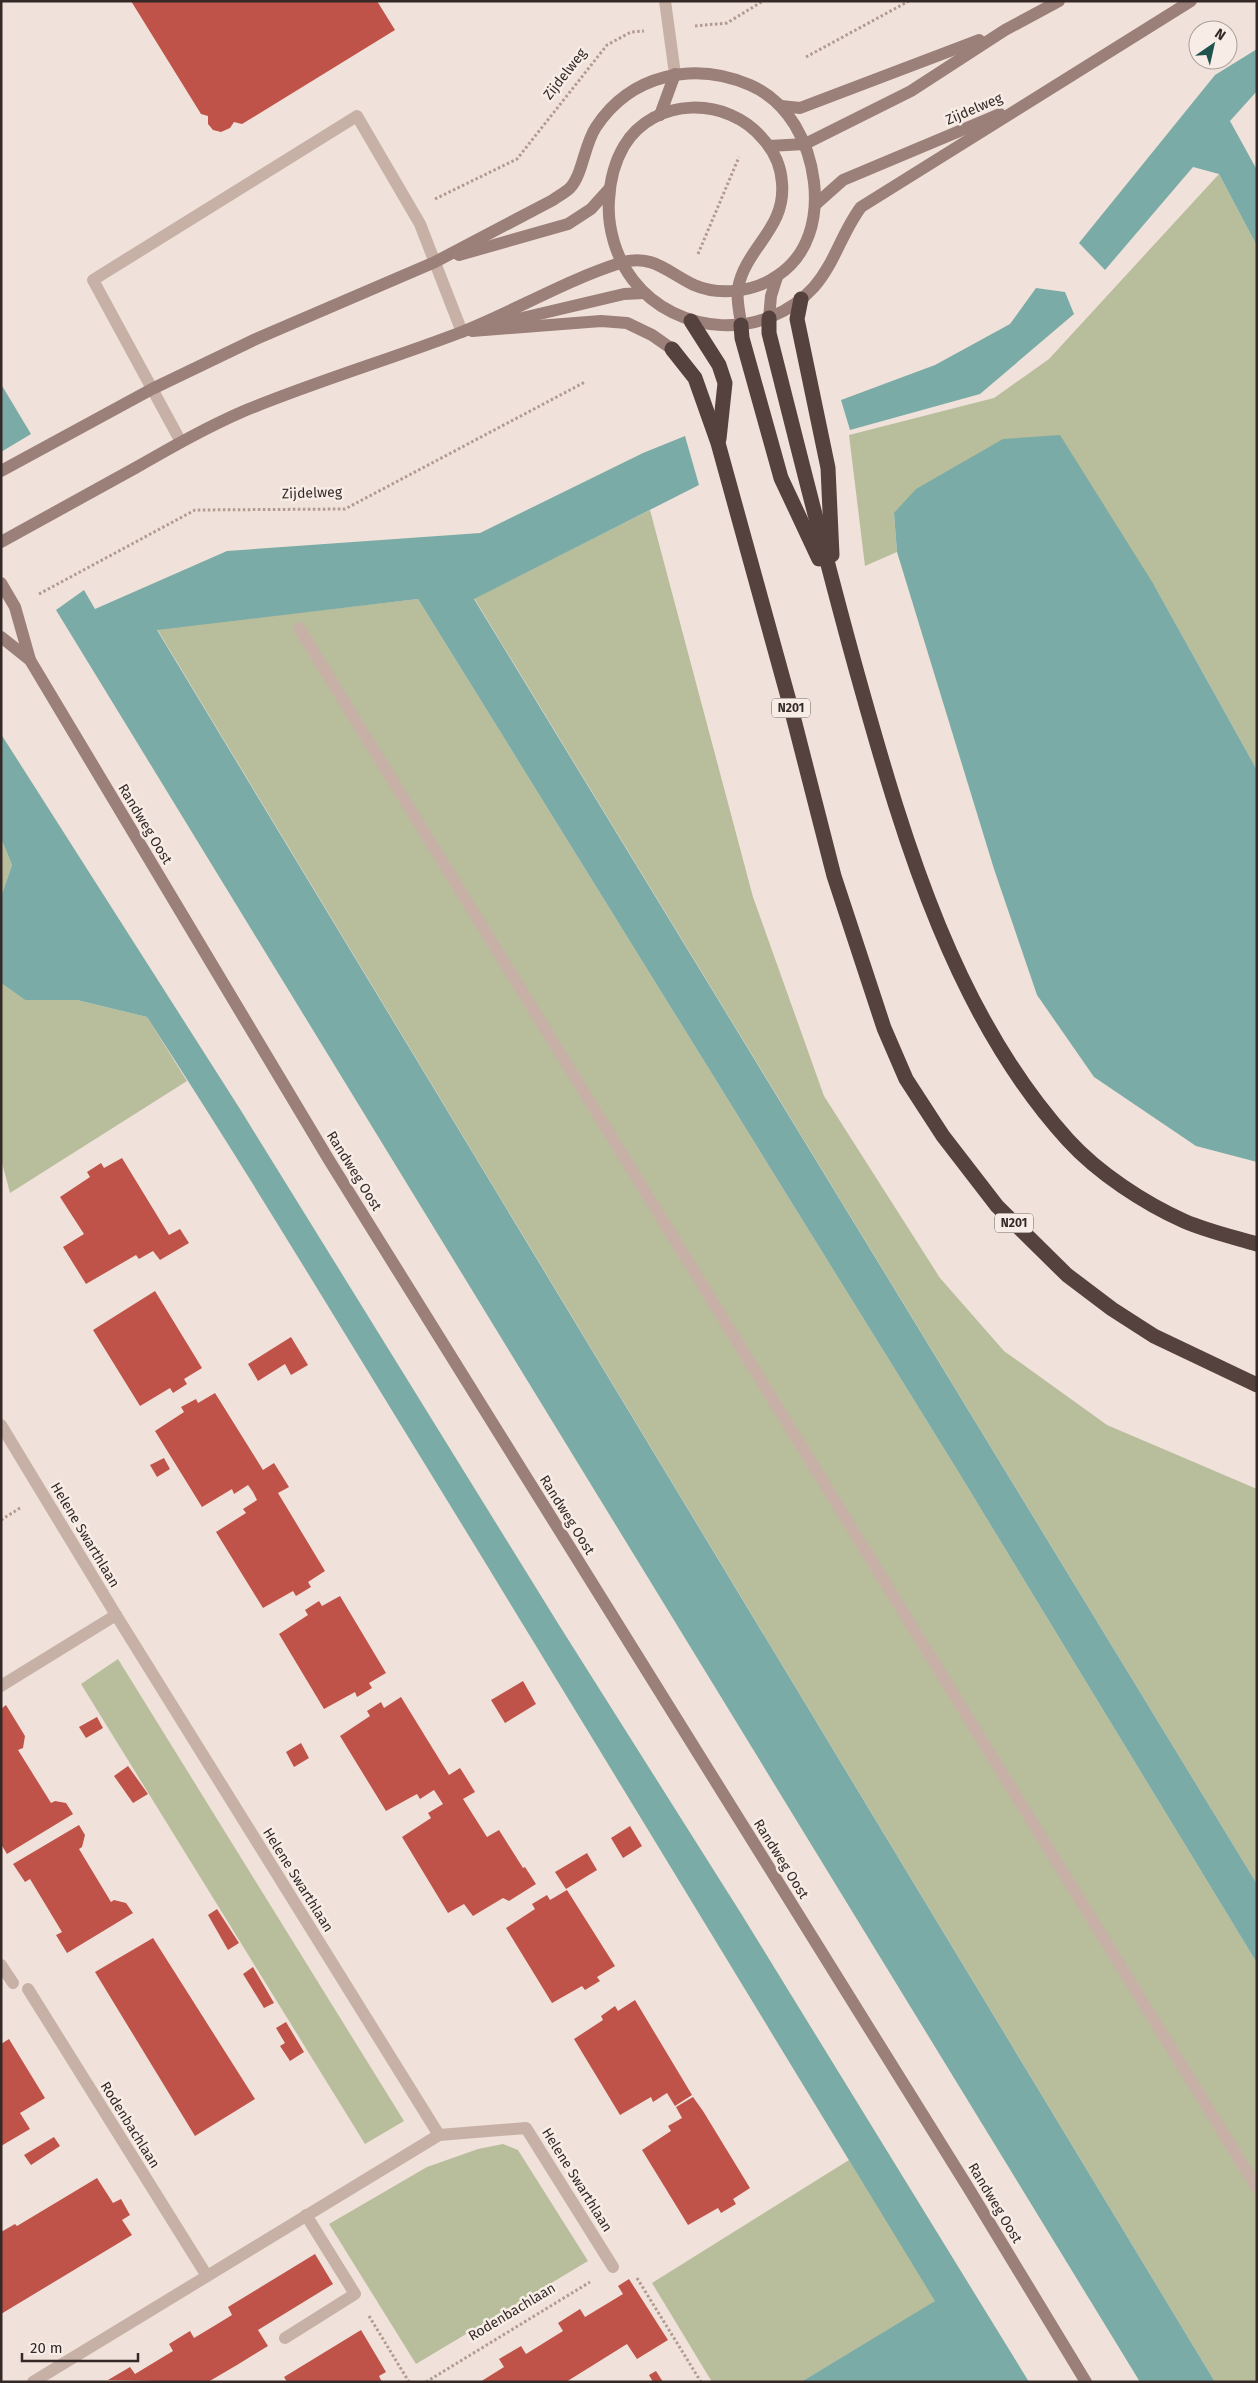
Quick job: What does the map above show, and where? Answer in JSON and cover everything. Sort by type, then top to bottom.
[{"type":"highway","points":[[801,299],[797,319],[828,468],[834,589]]},
{"type":"highway","points":[[768,318],[769,333],[834,589],[878,748],[934,912],[990,1034],[1029,1092],[1069,1142],[1121,1186],[1184,1221],[1257,1244]]},
{"type":"highway","name":"N201","points":[[691,321],[719,365],[725,383],[718,443]]},
{"type":"highway","points":[[741,325],[742,338],[781,478],[834,589]]},
{"type":"highway","name":"N201","points":[[672,350],[695,378],[718,443],[791,708],[834,876],[884,1028],[906,1079],[942,1136],[997,1206],[1067,1276],[1112,1309],[1154,1336],[1257,1385]]},
{"type":"main road","points":[[770,146],[804,144],[911,91],[1005,30],[1059,1]]},
{"type":"main road","name":"Zijdelweg","points":[[660,114],[640,127],[625,144],[614,165],[610,188],[610,226],[622,262],[644,293],[674,314],[691,321],[708,324],[741,325],[768,318],[801,299],[825,274],[848,224],[861,207],[1191,1]]},
{"type":"main road","points":[[781,106],[800,108],[1005,30]]},
{"type":"main road","points":[[1,471],[152,389],[256,339],[435,262],[553,200],[570,188],[578,173],[585,149],[596,128],[611,108],[630,93],[652,81],[675,74],[704,72],[732,77],[758,89],[781,106],[794,124],[804,144],[811,163],[816,204],[813,226],[805,246],[793,262],[777,277],[758,286],[738,291],[717,291],[696,286],[648,261],[633,259],[622,262],[462,332],[244,411],[181,442],[1,542]]},
{"type":"main road","points":[[660,114],[675,74]]},
{"type":"main road","name":"Zijdelweg","points":[[816,204],[843,180],[1039,97]]},
{"type":"main road","points":[[660,114],[700,107],[720,110],[740,118],[756,130],[770,146],[778,163],[782,182],[782,202],[776,220],[767,237],[754,250],[738,291],[741,325]]},
{"type":"main road","points":[[435,262],[568,224],[591,209],[610,188]]},
{"type":"main road","points":[[768,318],[770,296],[777,277]]},
{"type":"main road","points":[[462,332],[624,294],[644,293]]},
{"type":"main road","points":[[462,332],[601,321],[627,323],[652,335],[672,350]]},
{"type":"main road","name":"Randweg Oost","points":[[1,583],[15,607],[30,660],[329,1160],[958,2172],[1086,2382]]},
{"type":"main road","name":"Randweg Oost","points":[[1,637],[30,660]]},
{"type":"street","points":[[665,1],[675,74]]},
{"type":"street","points":[[181,442],[93,280],[357,116],[420,224],[462,332]]},
{"type":"street","points":[[299,628],[1257,2188]]},
{"type":"street","name":"Helene Swarthlaan","points":[[1,1425],[116,1615],[439,2135],[526,2128],[613,2267]]},
{"type":"street","points":[[1,1686],[116,1615]]},
{"type":"street","points":[[1,1965],[13,1984]]},
{"type":"street","name":"Rodenbachlaan","points":[[28,1989],[207,2276]]},
{"type":"street","points":[[33,2382],[439,2135]]},
{"type":"street","points":[[285,2338],[355,2294],[306,2215]]},
{"type":"path","name":"Zijdelweg","points":[[412,210],[517,159],[607,45],[631,32],[727,23],[763,1]]},
{"type":"path","points":[[806,57],[909,1]]},
{"type":"path","points":[[698,254],[739,157]]},
{"type":"path","name":"Zijdelweg","points":[[31,599],[195,510],[345,509],[585,382]]},
{"type":"path","points":[[613,2267],[632,2270],[701,2382]]},
{"type":"path","name":"Rodenbachlaan","points":[[426,2382],[613,2267]]},
{"type":"path","points":[[355,2294],[409,2382]]},
{"type":"green space","points":[[1219,174],[1257,246],[1257,770],[1154,585],[894,513],[897,552],[865,566],[849,435],[994,398],[1049,359]]},
{"type":"green space","points":[[650,510],[753,897],[824,1096],[940,1278],[1004,1351],[1107,1425],[1257,1489],[1257,1884],[474,598]]},
{"type":"green space","points":[[418,599],[956,1468],[1257,1963],[1257,2382],[1215,2382],[157,629]]},
{"type":"green space","points":[[1,838],[12,865],[1,897]]},
{"type":"green space","points":[[1,983],[25,1000],[77,1000],[147,1017],[187,1081],[10,1193],[1,1159]]},
{"type":"green space","points":[[118,1659],[404,2121],[365,2144],[81,1684]]},
{"type":"green space","points":[[503,2144],[518,2150],[588,2261],[416,2364],[329,2224],[427,2167],[478,2149]]},
{"type":"green space","points":[[849,2160],[936,2301],[801,2382],[712,2382],[652,2283]]},
{"type":"water","points":[[1257,49],[1257,91],[1230,121],[1257,170],[1257,246],[1219,174],[1193,167],[1105,270],[1079,243],[1215,75],[1223,70],[1238,70],[1238,61]]},
{"type":"water","points":[[1036,288],[1065,292],[1074,314],[980,394],[850,430],[841,400],[935,365],[1010,324]]},
{"type":"water","points":[[1,384],[31,434],[1,452]]},
{"type":"water","points":[[1060,435],[1154,585],[1257,770],[1257,1162],[1196,1146],[1094,1077],[1037,995],[994,869],[897,552],[894,513],[916,489],[1003,439]]},
{"type":"water","points":[[685,436],[699,485],[474,599],[1257,1884],[1257,1963],[956,1468],[418,599],[157,630],[1215,2382],[1140,2382],[56,610],[84,590],[95,609],[227,551],[480,533],[643,453]]},
{"type":"water","points":[[1,734],[240,1109],[559,1625],[742,1915],[1029,2382],[801,2382],[935,2301],[310,1277],[147,1017],[77,1000],[25,1000],[1,983],[1,897],[12,865],[1,838]]},
{"type":"building","points":[[131,1],[377,1],[395,30],[242,124],[234,122],[230,128],[221,132],[213,130],[208,124],[208,116],[201,114]]},
{"type":"building","points":[[122,1158],[169,1235],[180,1229],[189,1243],[160,1260],[153,1251],[139,1259],[136,1255],[86,1284],[63,1247],[84,1234],[60,1197],[90,1177],[87,1172],[101,1163],[104,1168]]},
{"type":"building","points":[[155,1291],[202,1368],[184,1379],[187,1384],[173,1393],[170,1388],[140,1406],[93,1330]]},
{"type":"building","points":[[291,1337],[308,1365],[291,1375],[285,1364],[258,1381],[248,1364]]},
{"type":"building","points":[[215,1393],[263,1470],[274,1463],[289,1487],[278,1493],[325,1571],[308,1582],[311,1587],[296,1596],[293,1591],[263,1608],[216,1532],[246,1513],[243,1509],[257,1500],[253,1492],[248,1485],[234,1494],[232,1489],[202,1507],[155,1431],[184,1412],[181,1407],[196,1399],[198,1403]]},
{"type":"building","points":[[164,1458],[170,1469],[157,1477],[150,1465]]},
{"type":"building","points":[[340,1596],[386,1673],[369,1683],[372,1688],[357,1697],[355,1692],[324,1709],[279,1634],[308,1615],[305,1610],[319,1601],[322,1606]]},
{"type":"building","points":[[523,1681],[536,1704],[505,1723],[491,1700]]},
{"type":"building","points":[[401,1697],[449,1775],[460,1768],[475,1792],[463,1799],[487,1837],[499,1830],[523,1868],[525,1867],[536,1884],[509,1901],[503,1898],[473,1916],[464,1904],[448,1913],[402,1837],[431,1818],[428,1813],[443,1804],[434,1790],[420,1799],[417,1794],[386,1811],[340,1736],[370,1716],[367,1711],[381,1702],[384,1708]]},
{"type":"building","points":[[6,1705],[25,1736],[23,1748],[18,1750],[51,1803],[55,1801],[66,1803],[73,1814],[7,1854],[1,1844],[1,1709]]},
{"type":"building","points":[[97,1717],[103,1728],[86,1738],[79,1727]]},
{"type":"building","points":[[301,1743],[309,1758],[294,1767],[286,1752]]},
{"type":"building","points":[[128,1766],[148,1794],[133,1803],[114,1776]]},
{"type":"building","points":[[79,1825],[85,1835],[82,1847],[79,1849],[111,1902],[114,1900],[126,1903],[133,1913],[67,1953],[56,1935],[62,1932],[30,1879],[25,1882],[13,1864]]},
{"type":"building","points":[[630,1826],[642,1846],[623,1858],[611,1838]]},
{"type":"building","points":[[587,1853],[597,1870],[566,1889],[555,1872]]},
{"type":"building","points":[[567,1890],[615,1966],[597,1977],[600,1981],[585,1990],[582,1986],[552,2003],[506,1928],[535,1909],[532,1904],[547,1895],[550,1900]]},
{"type":"building","points":[[217,1909],[239,1943],[228,1950],[208,1915]]},
{"type":"building","points":[[153,1938],[255,2099],[195,2136],[95,1972]]},
{"type":"building","points":[[253,1967],[274,2003],[264,2008],[243,1974]]},
{"type":"building","points":[[635,2000],[692,2095],[675,2106],[667,2093],[653,2102],[651,2097],[620,2115],[574,2039],[603,2020],[601,2016],[615,2006],[618,2011]]},
{"type":"building","points":[[286,2022],[304,2052],[290,2061],[280,2046],[285,2043],[276,2028]]},
{"type":"building","points":[[9,2039],[45,2098],[20,2113],[30,2129],[1,2146],[1,2044]]},
{"type":"building","points":[[693,2097],[750,2188],[733,2199],[736,2204],[721,2213],[718,2208],[688,2225],[642,2150],[671,2131],[668,2126],[682,2118],[676,2107]]},
{"type":"building","points":[[54,2137],[60,2146],[31,2165],[24,2155]]},
{"type":"building","points":[[97,2178],[113,2203],[121,2199],[130,2215],[122,2220],[132,2235],[1,2314],[1,2232],[15,2224],[17,2226]]},
{"type":"building","points":[[315,2254],[333,2284],[258,2330],[268,2346],[237,2365],[208,2382],[108,2380],[130,2367],[135,2374],[173,2351],[169,2344],[190,2331],[194,2338],[232,2315],[228,2307]]},
{"type":"building","points":[[629,2279],[668,2340],[637,2359],[627,2344],[566,2382],[480,2382],[504,2367],[499,2359],[521,2346],[526,2354],[563,2331],[558,2323],[580,2309],[585,2317],[623,2294],[618,2286]]},
{"type":"building","points":[[361,2330],[386,2372],[379,2376],[382,2382],[287,2382],[284,2377]]},
{"type":"building","points":[[656,2371],[663,2382],[653,2382],[649,2375]]}]
